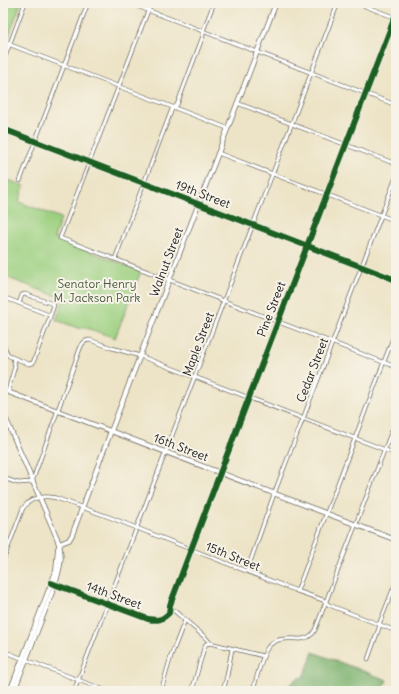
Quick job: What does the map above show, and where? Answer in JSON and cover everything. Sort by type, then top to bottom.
[{"type":"street","points":[[3,62],[25,3]]},
{"type":"street","points":[[20,181],[88,3]]},
{"type":"street","points":[[129,3],[396,105]]},
{"type":"street","points":[[151,3],[60,238],[396,367]]},
{"type":"street","points":[[115,259],[172,109],[177,105],[214,3]]},
{"type":"street","name":"Walnut Street","points":[[59,544],[69,540],[72,534],[276,3]]},
{"type":"street","name":"Maple Street","points":[[74,691],[338,3]]},
{"type":"street","points":[[357,3],[396,17]]},
{"type":"street","name":"Pine Street","points":[[169,614],[171,608],[170,605],[191,549],[365,94],[396,17]]},
{"type":"street","points":[[3,42],[227,128]]},
{"type":"street","points":[[237,103],[396,164]]},
{"type":"street","name":"19th Street","points":[[3,129],[396,280]]},
{"type":"street","points":[[218,153],[396,221]]},
{"type":"street","name":"Cedar Street","points":[[247,571],[274,494],[396,177]]},
{"type":"street","points":[[3,344],[8,355],[30,364],[33,363],[54,305],[25,294],[22,295],[19,303]]},
{"type":"street","points":[[3,297],[50,316]]},
{"type":"street","points":[[297,591],[396,330]]},
{"type":"street","points":[[32,482],[83,343],[86,340],[140,356],[396,454]]},
{"type":"street","points":[[3,395],[8,392],[8,387],[15,366],[13,358]]},
{"type":"street","name":"16th Street","points":[[3,390],[396,540]]},
{"type":"street","points":[[3,412],[59,544],[61,555],[61,563],[10,691]]},
{"type":"street","points":[[253,691],[263,656],[267,648],[277,641],[286,638],[304,639],[310,636],[315,630],[396,420]]},
{"type":"street","points":[[3,478],[18,483],[32,482]]},
{"type":"street","name":"15th Street","points":[[39,497],[48,496],[56,498],[137,528],[323,600],[329,605],[396,630]]},
{"type":"street","points":[[3,561],[23,508],[26,503],[39,497]]},
{"type":"street","points":[[368,659],[396,582]]},
{"type":"street","name":"14th Street","points":[[53,584],[148,619],[162,619],[169,614]]},
{"type":"street","points":[[171,608],[210,643],[263,656]]},
{"type":"street","points":[[161,691],[171,656],[185,620]]},
{"type":"street","points":[[192,691],[204,648],[206,644],[210,643]]},
{"type":"street","points":[[222,691],[227,676],[232,648]]},
{"type":"street","points":[[3,651],[106,691]]},
{"type":"street","points":[[14,691],[24,659]]},
{"type":"green space","points":[[7,3],[21,3],[8,38],[3,36],[3,10]]},
{"type":"green space","name":"Senator Henry M. Jackson Park","points":[[3,178],[24,186],[19,202],[61,218],[54,238],[141,271],[115,338],[84,327],[81,329],[56,320],[64,299],[3,276]]},
{"type":"green space","points":[[313,652],[387,680],[382,691],[282,691],[298,678],[304,677]]},
{"type":"cycle path","points":[[51,583],[148,619],[160,619],[169,613],[170,605],[220,473],[396,14]]},
{"type":"cycle path","points":[[3,129],[396,280]]}]
